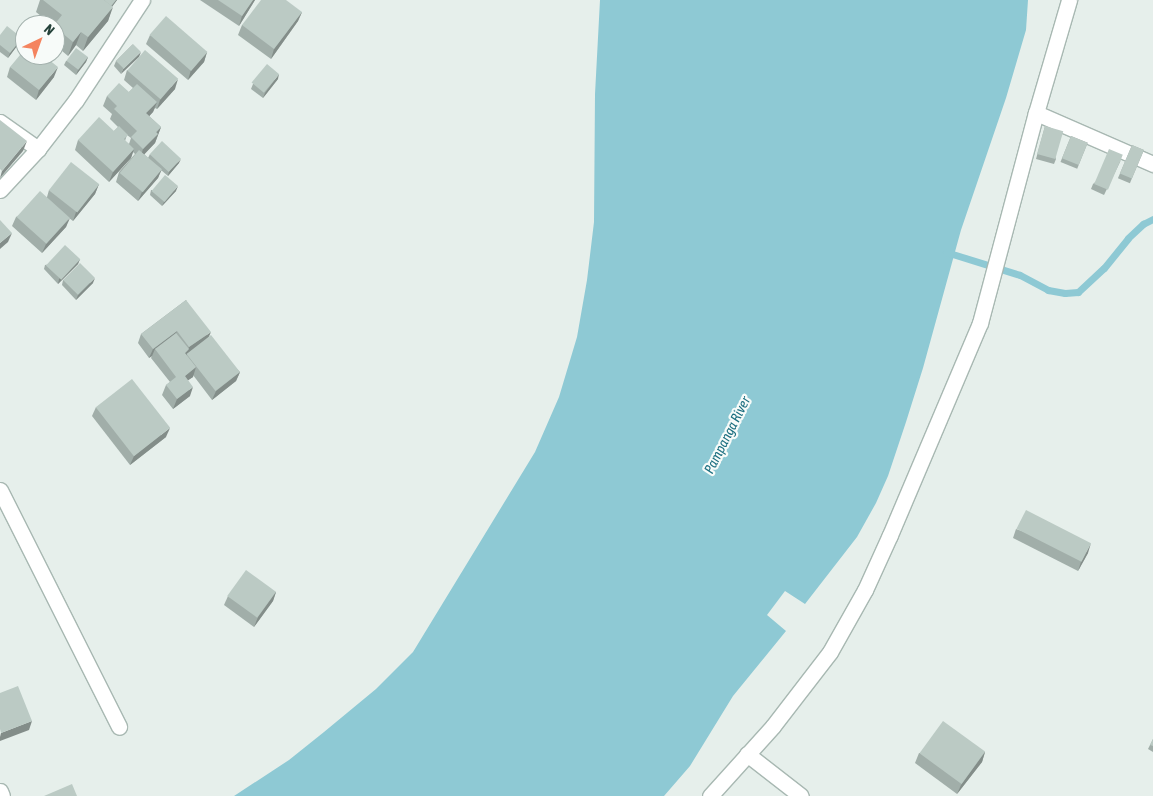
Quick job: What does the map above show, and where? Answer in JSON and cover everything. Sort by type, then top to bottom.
[{"type":"main road","points":[[0,190],[38,149],[76,100],[142,0]]},
{"type":"main road","points":[[710,796],[773,726],[830,652],[865,590],[890,536],[980,323],[1036,113],[1070,0]]},
{"type":"main road","points":[[1036,113],[1153,164]]},
{"type":"main road","points":[[0,122],[38,149]]},
{"type":"main road","points":[[0,490],[118,726]]},
{"type":"main road","points":[[747,754],[801,796]]},
{"type":"main road","points":[[0,791],[2,796]]},
{"type":"water","name":"Pampanga River","points":[[600,0],[1028,0],[1026,30],[1006,98],[961,230],[906,422],[888,476],[876,503],[857,537],[805,604],[785,591],[767,615],[786,631],[733,696],[690,766],[664,796],[234,796],[289,760],[324,732],[376,689],[413,652],[535,452],[559,397],[577,337],[587,280],[594,222],[595,94]]},
{"type":"building","points":[[43,0],[104,0],[113,7],[88,37],[81,32],[73,42],[65,35],[65,15],[62,15]]},
{"type":"building","points":[[104,0],[116,0],[111,6]]},
{"type":"building","points":[[218,0],[253,0],[242,16]]},
{"type":"building","points":[[261,0],[286,0],[302,12],[274,49],[242,25]]},
{"type":"building","points":[[166,16],[208,52],[191,71],[150,35]]},
{"type":"building","points":[[7,26],[15,32],[15,47],[10,53],[0,45],[0,35]]},
{"type":"building","points":[[133,44],[141,52],[124,69],[116,61]]},
{"type":"building","points":[[76,48],[88,57],[78,70],[66,61]]},
{"type":"building","points":[[145,50],[178,79],[160,99],[127,70]]},
{"type":"building","points":[[15,61],[15,65],[56,65],[58,67],[39,90],[10,67]]},
{"type":"building","points":[[267,64],[279,74],[264,93],[252,82]]},
{"type":"building","points":[[119,83],[129,92],[137,84],[157,102],[146,113],[161,127],[156,132],[158,134],[143,149],[131,137],[137,131],[114,109],[117,106],[107,96]]},
{"type":"building","points":[[99,117],[114,131],[119,126],[128,135],[124,139],[134,149],[113,172],[78,140]]},
{"type":"building","points":[[0,120],[27,141],[2,171],[0,169]]},
{"type":"building","points":[[1045,126],[1063,131],[1055,159],[1037,154]]},
{"type":"building","points":[[1071,136],[1088,143],[1079,165],[1062,158]]},
{"type":"building","points":[[162,141],[181,159],[169,172],[150,154]]},
{"type":"building","points":[[1132,145],[1144,150],[1132,179],[1120,174]]},
{"type":"building","points":[[1109,149],[1123,155],[1108,190],[1094,184]]},
{"type":"building","points":[[139,150],[162,169],[143,192],[120,173]]},
{"type":"building","points":[[71,162],[99,184],[77,213],[49,190]]},
{"type":"building","points":[[165,175],[178,186],[165,202],[152,191]]},
{"type":"building","points":[[40,191],[70,218],[46,244],[17,217]]},
{"type":"building","points":[[0,220],[12,233],[0,243]]},
{"type":"building","points":[[65,245],[80,259],[61,280],[46,265]]},
{"type":"building","points":[[80,263],[95,278],[78,295],[63,280]]},
{"type":"building","points":[[186,300],[211,332],[189,347],[177,331],[153,349],[141,334]]},
{"type":"building","points":[[176,333],[189,349],[185,353],[196,367],[185,376],[193,387],[177,399],[166,385],[176,377],[155,349]]},
{"type":"building","points":[[211,335],[240,372],[216,391],[187,354]]},
{"type":"building","points":[[132,379],[170,428],[134,456],[96,407]]},
{"type":"building","points":[[1026,510],[1091,543],[1082,562],[1016,529]]},
{"type":"building","points":[[246,570],[276,592],[257,618],[227,596]]},
{"type":"building","points":[[18,686],[32,721],[1,733],[0,693]]},
{"type":"building","points":[[943,721],[985,752],[962,784],[919,753]]},
{"type":"building","points":[[72,784],[77,796],[44,796]]},
{"type":"waterway","points":[[946,252],[1020,275],[1048,290],[1065,293],[1078,292],[1104,268],[1128,238],[1143,224],[1153,219]]}]
